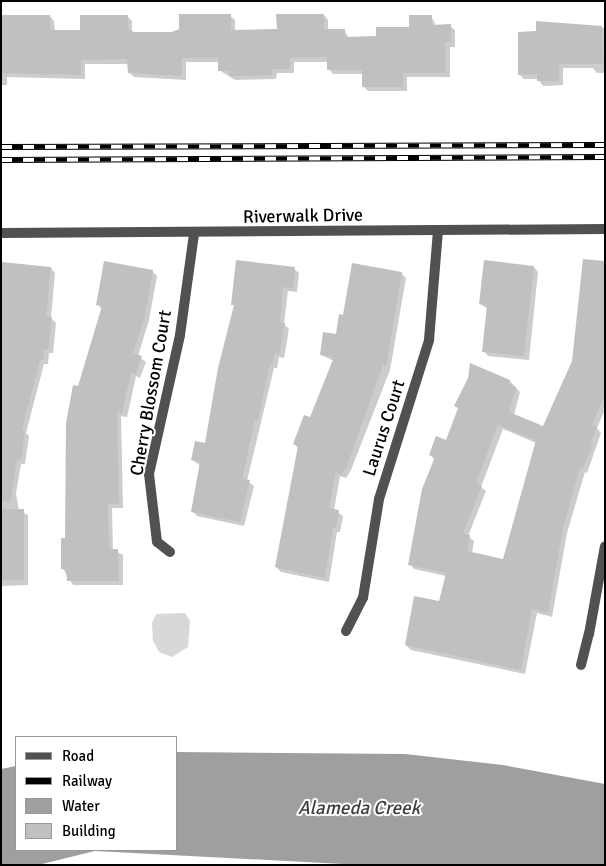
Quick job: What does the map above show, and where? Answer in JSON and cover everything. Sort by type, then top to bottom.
[{"type":"street","name":"Riverwalk Drive","points":[[1,233],[194,234],[605,229]]},
{"type":"street","name":"Laurus Court","points":[[346,632],[363,598],[379,499],[429,340],[438,230]]},
{"type":"street","name":"Cherry Blossom Court","points":[[170,552],[157,542],[149,474],[180,335],[194,234]]},
{"type":"street","points":[[581,665],[590,634],[605,546]]},
{"type":"shaded area","points":[[185,613],[190,621],[188,647],[172,657],[159,652],[153,641],[152,623],[156,614]]},
{"type":"water","name":"Alameda Creek","points":[[178,752],[405,754],[503,765],[605,784],[605,865],[362,865],[95,851],[178,851]]},
{"type":"water","name":"Alameda Creek","points":[[15,766],[15,851],[95,851],[38,865],[1,865],[1,769]]},
{"type":"building","points":[[179,14],[231,14],[231,30],[277,29],[276,14],[324,14],[324,29],[345,29],[345,37],[376,36],[376,27],[409,27],[409,15],[432,15],[432,25],[451,24],[451,42],[445,42],[446,73],[403,73],[403,87],[362,87],[362,70],[327,70],[327,57],[290,58],[290,69],[272,69],[272,75],[229,76],[229,71],[218,71],[218,58],[182,58],[182,76],[128,73],[127,59],[81,60],[81,75],[1,73],[1,15],[50,15],[50,30],[80,30],[80,15],[128,15],[128,29],[134,32],[172,32],[179,29]]},
{"type":"building","points":[[536,21],[602,26],[603,64],[559,64],[559,81],[537,81],[537,74],[518,75],[518,32],[536,31]]},
{"type":"building","points":[[583,259],[605,261],[605,394],[592,425],[597,427],[590,444],[593,445],[582,470],[580,468],[563,528],[548,613],[532,609],[521,670],[405,645],[414,596],[439,601],[446,573],[408,565],[422,489],[435,457],[429,455],[436,436],[446,440],[458,408],[454,406],[468,378],[470,363],[510,380],[509,384],[516,387],[509,412],[543,426],[572,361]],"holes":[[[498,425],[536,440],[503,559],[467,551],[470,535],[463,533],[482,486],[476,483]]]},
{"type":"building","points":[[236,260],[295,267],[293,288],[283,287],[280,322],[285,323],[279,354],[275,353],[272,364],[270,364],[258,421],[255,420],[242,479],[250,480],[240,522],[191,512],[200,462],[191,460],[195,441],[205,443],[218,368],[234,305],[231,305]]},
{"type":"building","points":[[484,260],[534,266],[524,356],[482,352],[487,305],[479,304]]},
{"type":"building","points":[[104,261],[153,270],[145,315],[133,353],[142,356],[136,374],[131,373],[122,413],[117,412],[119,504],[108,504],[109,549],[118,549],[119,581],[67,581],[66,569],[61,569],[61,538],[65,538],[66,423],[73,385],[78,386],[102,306],[96,305]]},
{"type":"building","points":[[1,262],[51,267],[46,317],[52,317],[48,349],[44,349],[43,360],[40,360],[22,430],[25,430],[21,460],[17,460],[10,502],[1,501]]},
{"type":"building","points":[[352,263],[402,272],[386,366],[383,365],[347,466],[342,475],[336,472],[329,508],[339,510],[336,528],[333,528],[325,578],[275,567],[298,446],[293,444],[304,415],[310,417],[334,357],[320,355],[323,332],[336,334],[339,314],[343,315]]},
{"type":"building","points":[[1,509],[24,509],[24,580],[1,580]]},
{"type":"railway","points":[[1,147],[605,145]]},
{"type":"railway","points":[[1,160],[605,157]]}]
